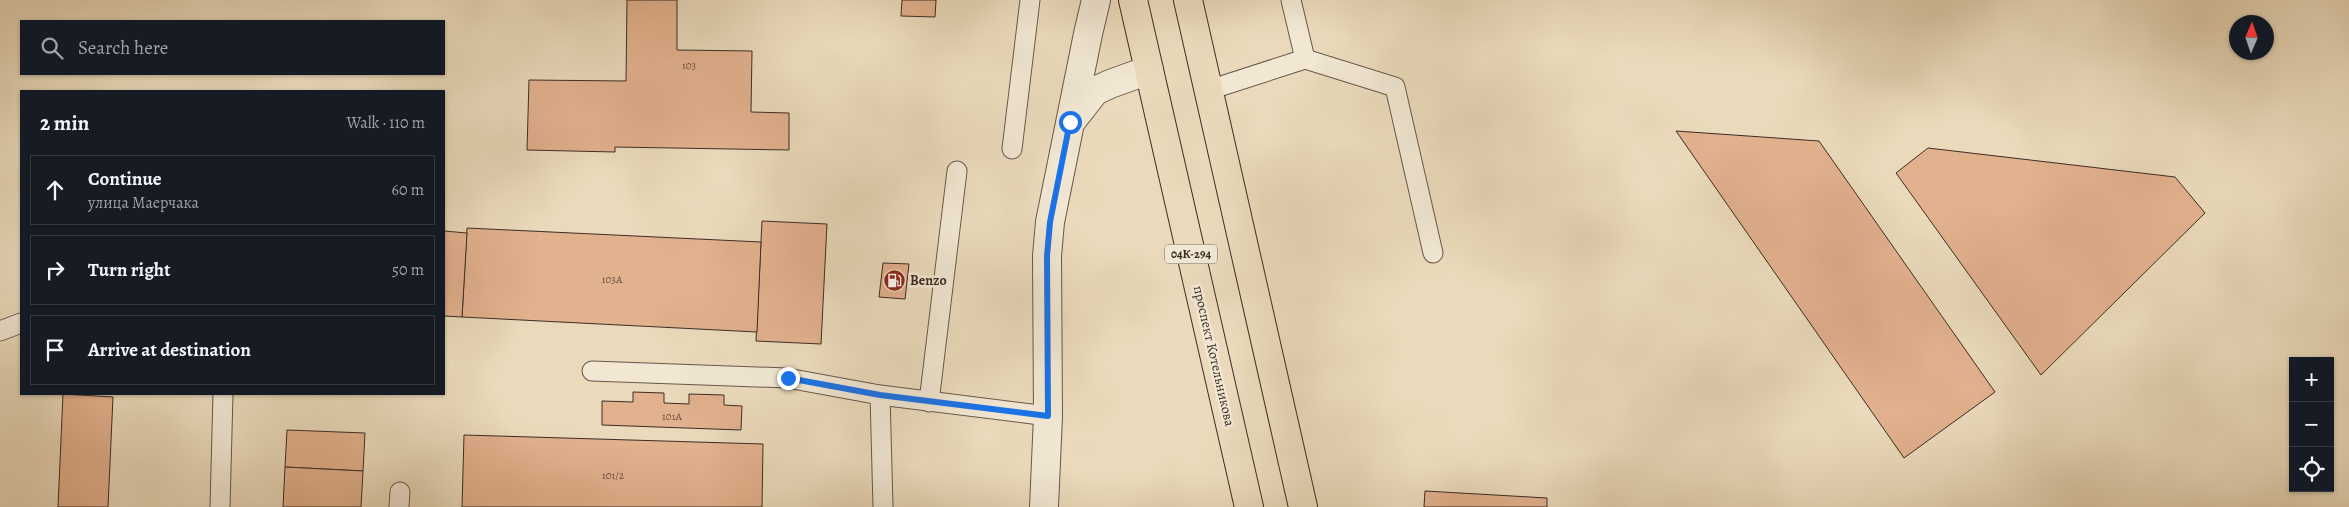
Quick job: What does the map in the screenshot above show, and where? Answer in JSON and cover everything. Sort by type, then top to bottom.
[{"type":"highway","name":"проспект Котельникова","points":[[1133,0],[1249,507]]},
{"type":"highway","points":[[1188,0],[1210,90],[1303,507]]},
{"type":"street","points":[[1044,507],[1048,416],[1047,256],[1050,222],[1096,0]]},
{"type":"street","points":[[1070,122],[1095,92],[1110,84],[1149,70]]},
{"type":"lane","points":[[1012,149],[1030,0]]},
{"type":"lane","points":[[1291,0],[1305,59]]},
{"type":"lane","points":[[1210,90],[1305,59],[1395,87],[1433,253]]},
{"type":"lane","points":[[929,402],[957,172]]},
{"type":"lane","points":[[0,331],[20,323]]},
{"type":"lane","points":[[592,371],[788,378],[880,395],[1048,416]]},
{"type":"lane","points":[[220,507],[223,395]]},
{"type":"lane","points":[[880,395],[883,507]]},
{"type":"building","points":[[627,0],[677,0],[677,50],[752,51],[751,112],[789,113],[789,150],[615,147],[615,152],[527,150],[529,80],[626,81]]},
{"type":"building","points":[[902,0],[936,0],[935,17],[901,16]]},
{"type":"building","points":[[1676,131],[1819,141],[1995,392],[1904,458]]},
{"type":"building","points":[[1928,148],[2175,177],[2205,213],[2041,375],[1896,173]]},
{"type":"building","points":[[762,221],[827,224],[821,344],[756,341]]},
{"type":"building","points":[[467,228],[761,242],[757,332],[462,317]]},
{"type":"building","points":[[445,231],[467,233],[462,317],[445,316]]},
{"type":"building","name":"Benzo","points":[[883,263],[909,264],[905,299],[879,297]]},
{"type":"building","points":[[633,392],[664,393],[664,403],[689,404],[689,394],[724,395],[724,405],[742,406],[741,430],[602,425],[602,401],[633,402]]},
{"type":"building","points":[[63,395],[113,397],[108,507],[58,507]]},
{"type":"building","points":[[287,430],[365,433],[363,471],[285,467]]},
{"type":"building","points":[[464,435],[763,444],[762,507],[462,507]]},
{"type":"building","points":[[285,467],[363,471],[361,507],[283,507]]},
{"type":"building","points":[[1425,491],[1547,498],[1547,507],[1424,507]]},
{"type":"place","name":"Benzo","points":[[894,280]]},
{"type":"route","points":[[788,378],[880,395],[1048,416],[1047,256],[1050,222],[1070,122]]}]
